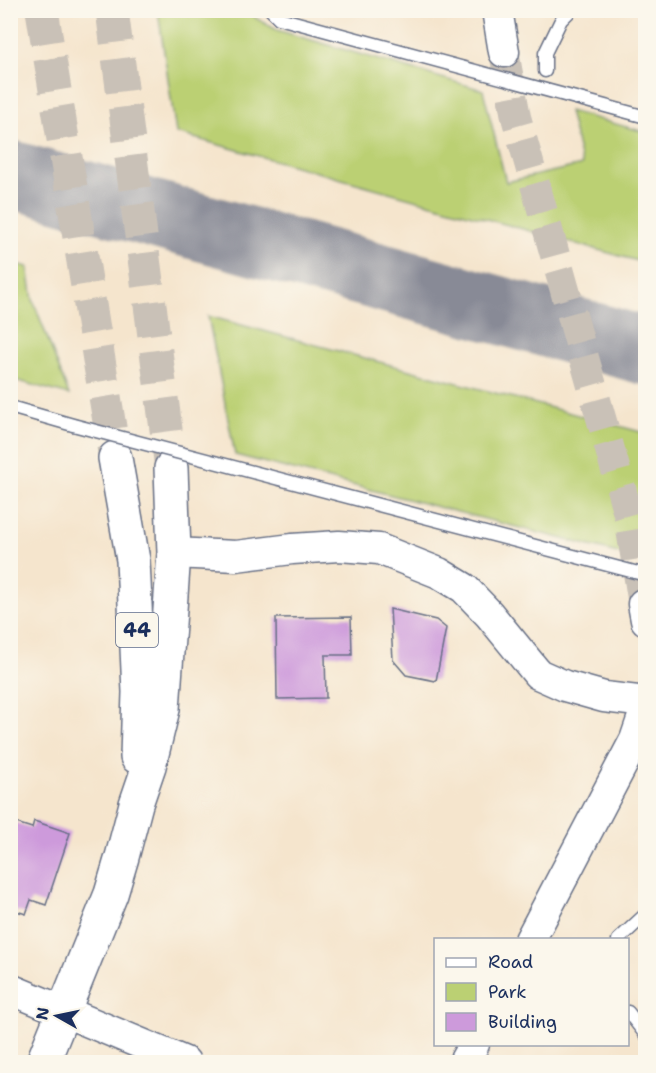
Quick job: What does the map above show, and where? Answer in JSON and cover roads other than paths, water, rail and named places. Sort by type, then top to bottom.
[{"type":"main road","name":"44","points":[[115,458],[133,560],[139,692],[136,804]]},
{"type":"main road","name":"44","points":[[43,1062],[111,894],[149,766],[163,709],[174,553],[171,468]]},
{"type":"street","points":[[497,10],[504,52]]},
{"type":"street","points":[[174,553],[236,556],[339,546],[379,549],[439,573],[464,588],[489,614],[538,674],[566,686],[604,697],[645,702]]},
{"type":"street","points":[[531,938],[636,740],[645,708]]},
{"type":"street","points":[[10,988],[185,1062]]},
{"type":"street","points":[[464,1062],[473,1046]]},
{"type":"lane","points":[[271,10],[279,18],[645,117]]},
{"type":"lane","points":[[545,71],[545,53],[561,20],[571,10]]},
{"type":"lane","points":[[10,407],[645,599]]},
{"type":"lane","points":[[619,938],[645,914]]},
{"type":"lane","points":[[629,1015],[645,1035]]},
{"type":"tunnel","points":[[42,10],[115,458]]},
{"type":"tunnel","points":[[112,10],[171,468]]},
{"type":"tunnel","points":[[504,52],[516,117],[629,517],[643,604]]}]
